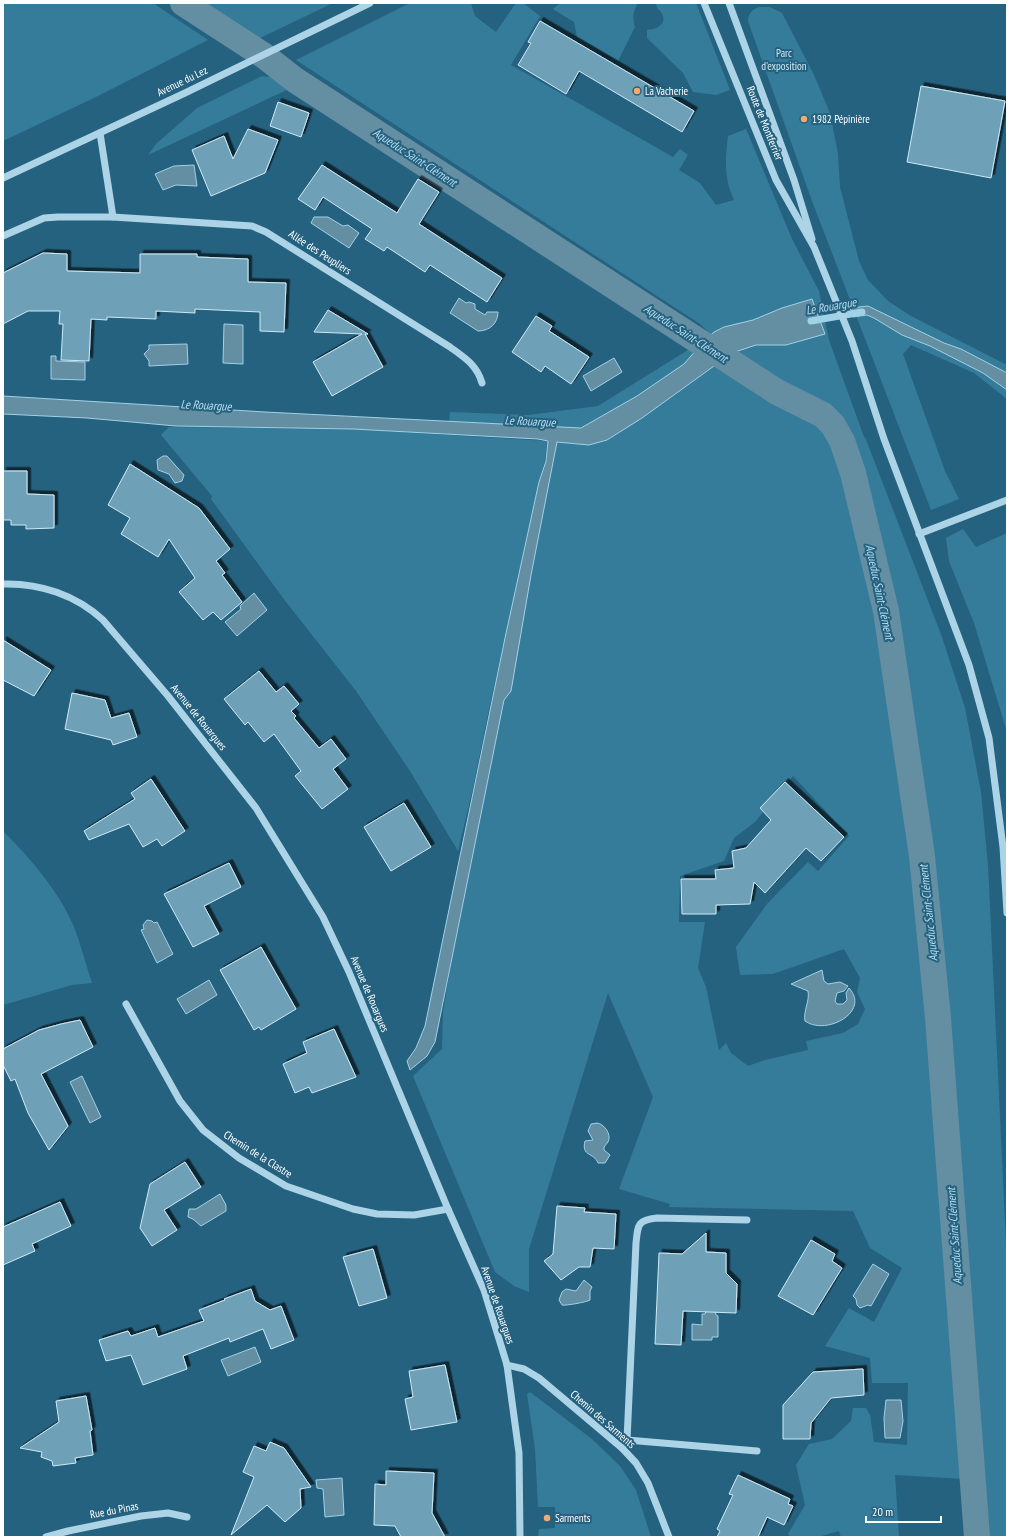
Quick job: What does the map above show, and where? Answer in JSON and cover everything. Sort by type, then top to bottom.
[{"type":"street","name":"Avenue du Lez","points":[[3,178],[370,3]]},
{"type":"street","name":"Route de Montferrier","points":[[704,3],[776,180],[814,246]]},
{"type":"street","name":"Route de Montferrier","points":[[729,3],[802,202],[814,246],[852,342],[884,439],[958,633],[989,738],[1003,847],[1007,913]]},
{"type":"street","points":[[100,133],[113,217]]},
{"type":"street","name":"Allée des Peupliers","points":[[3,236],[44,218],[58,217],[113,217],[252,226],[266,232],[450,347],[473,364],[479,372],[482,383]]},
{"type":"street","points":[[919,534],[1007,500]]},
{"type":"street","name":"Avenue de Rouargues","points":[[3,584],[18,584],[53,591],[78,600],[103,620],[168,696],[256,808],[322,917],[350,972],[448,1209],[484,1290],[507,1365],[519,1454],[520,1537]]},
{"type":"street","name":"Chemin de la Clastre","points":[[126,1004],[180,1101],[203,1130],[239,1158],[286,1186],[353,1209],[377,1214],[414,1215],[448,1209]]},
{"type":"street","points":[[622,1448],[627,1440],[638,1225],[645,1219],[657,1218],[747,1220]]},
{"type":"street","name":"Chemin des Sarments","points":[[507,1365],[524,1369],[539,1378],[622,1448],[636,1463],[648,1483],[670,1537]]},
{"type":"street","points":[[627,1440],[757,1451]]},
{"type":"street","name":"Rue du Pinas","points":[[46,1537],[141,1516],[168,1513],[187,1517]]},
{"type":"green space","points":[[3,3],[153,3],[208,40],[96,97],[3,141]]},
{"type":"green space","points":[[199,3],[333,3],[258,39]]},
{"type":"green space","points":[[410,3],[471,3],[475,16],[496,32],[516,3],[523,3],[540,16],[511,65],[673,157],[680,149],[688,155],[679,170],[700,183],[716,205],[734,200],[728,184],[726,169],[728,136],[746,129],[792,239],[819,291],[829,340],[864,437],[942,637],[965,708],[981,792],[988,865],[1007,1264],[1007,1537],[976,1537],[965,1479],[895,1475],[899,1537],[841,1537],[839,1531],[818,1537],[790,1537],[788,1534],[805,1505],[796,1465],[809,1444],[832,1439],[851,1421],[853,1408],[866,1408],[870,1415],[874,1442],[907,1445],[908,1383],[872,1383],[870,1358],[825,1346],[849,1308],[874,1322],[902,1268],[870,1248],[853,1211],[669,1207],[670,1204],[619,1189],[653,1097],[608,993],[529,1249],[529,1292],[514,1286],[495,1272],[413,1076],[442,1049],[443,1012],[450,970],[555,440],[601,439],[727,350],[700,324],[296,60]],"holes":[[[793,776],[849,836],[818,871],[808,862],[767,904],[736,947],[740,975],[773,974],[844,949],[860,978],[857,992],[865,1009],[858,1024],[843,1033],[806,1041],[808,1050],[765,1060],[748,1066],[731,1053],[726,1043],[719,1050],[706,987],[698,968],[705,922],[679,922],[680,876],[724,861],[734,838],[755,822]]]},
{"type":"green space","points":[[560,3],[638,3],[634,15],[635,27],[618,61],[577,37],[574,22],[553,9]]},
{"type":"green space","points":[[656,3],[696,3],[730,90],[716,95],[693,92],[683,73],[647,38],[647,30],[657,28],[664,20],[661,12],[657,8]]},
{"type":"green space","name":"Parc d'exposition","points":[[759,7],[770,7],[782,13],[814,75],[830,113],[838,154],[840,187],[859,261],[868,280],[888,301],[911,316],[1007,365],[1007,399],[974,373],[911,345],[903,354],[945,471],[959,499],[931,510],[812,201],[748,21],[751,12]]},
{"type":"green space","points":[[285,69],[292,70],[702,334],[692,345],[291,88],[148,155],[156,144],[197,108],[262,76],[268,77]]},
{"type":"green space","points":[[701,340],[705,342],[688,361],[668,377],[582,429],[449,421],[450,412],[528,415],[598,406],[696,345]]},
{"type":"green space","points":[[169,427],[353,429],[547,441],[545,461],[539,482],[458,851],[410,771],[356,691],[283,598],[211,499],[212,496],[161,435]]},
{"type":"green space","points":[[963,529],[976,547],[1007,533],[1007,732],[974,623],[949,561],[946,538]]},
{"type":"green space","points":[[3,831],[43,876],[68,914],[79,941],[92,983],[72,985],[3,1005]]},
{"type":"green space","points":[[530,1392],[592,1439],[620,1466],[636,1490],[651,1537],[538,1537],[539,1529],[555,1528],[555,1507],[538,1507],[535,1449],[527,1394]]},
{"type":"shaded area","points":[[194,165],[197,186],[176,185],[163,190],[155,174],[174,166]]},
{"type":"shaded area","points":[[314,217],[328,217],[343,226],[348,225],[359,233],[349,248],[311,223]]},
{"type":"shaded area","points":[[459,298],[466,303],[469,302],[475,304],[475,309],[485,315],[487,312],[498,312],[497,320],[490,328],[478,331],[450,313]]},
{"type":"shaded area","points":[[812,299],[825,334],[786,345],[756,345],[732,353],[642,418],[607,440],[589,445],[557,442],[531,575],[511,691],[504,700],[435,1042],[427,1056],[410,1070],[407,1061],[416,1048],[425,1026],[505,638],[539,482],[546,461],[548,441],[538,439],[353,429],[176,426],[87,418],[3,414],[3,396],[265,412],[581,428],[637,396],[684,364],[714,332],[724,327],[753,320],[782,308]]},
{"type":"shaded area","points":[[868,306],[944,343],[961,349],[1007,373],[1007,390],[983,373],[930,346],[902,335],[874,318],[867,315],[853,317],[850,308]]},
{"type":"shaded area","points":[[224,324],[243,325],[243,364],[223,363]]},
{"type":"shaded area","points":[[187,344],[188,364],[149,366],[149,361],[144,354],[149,349],[149,345]]},
{"type":"shaded area","points":[[51,356],[56,356],[56,361],[85,362],[85,380],[51,379]]},
{"type":"shaded area","points":[[614,358],[622,372],[591,391],[583,376]]},
{"type":"shaded area","points":[[163,456],[167,456],[184,475],[182,481],[175,483],[169,474],[158,470],[157,460]]},
{"type":"shaded area","points":[[254,593],[267,610],[237,636],[225,622],[241,609],[240,606]]},
{"type":"shaded area","points":[[147,920],[154,923],[157,922],[173,954],[157,963],[141,930],[144,929],[143,925]]},
{"type":"shaded area","points":[[822,970],[824,981],[828,984],[840,982],[848,986],[844,991],[837,993],[835,1001],[837,1004],[843,1004],[847,1000],[846,993],[849,988],[854,997],[854,1005],[850,1013],[843,1019],[824,1026],[814,1025],[805,1021],[808,991],[791,984]]},
{"type":"shaded area","points":[[209,980],[217,995],[186,1014],[177,999]]},
{"type":"shaded area","points":[[82,1076],[101,1117],[90,1123],[70,1082]]},
{"type":"shaded area","points":[[597,1123],[605,1127],[609,1136],[604,1150],[610,1155],[605,1163],[598,1163],[594,1157],[586,1152],[584,1146],[585,1141],[593,1140],[588,1131],[591,1124]]},
{"type":"shaded area","points":[[220,1194],[226,1205],[226,1211],[201,1226],[193,1219],[188,1217],[189,1209],[196,1209]]},
{"type":"shaded area","points":[[873,1264],[889,1274],[871,1306],[868,1305],[860,1308],[853,1296]]},
{"type":"shaded area","points":[[584,1280],[592,1287],[590,1291],[590,1300],[576,1304],[562,1305],[559,1300],[562,1292],[566,1289],[576,1291]]},
{"type":"shaded area","points":[[715,1310],[716,1315],[718,1316],[718,1337],[712,1337],[712,1340],[692,1340],[692,1324],[702,1325],[702,1314],[705,1314],[706,1311]]},
{"type":"shaded area","points":[[255,1347],[261,1362],[228,1376],[221,1360]]},
{"type":"shaded area","points":[[886,1400],[901,1400],[903,1421],[900,1438],[885,1438],[884,1418]]},
{"type":"shaded area","points":[[342,1478],[344,1515],[325,1517],[323,1489],[317,1488],[316,1480]]},
{"type":"building","name":"La Vacherie","points":[[540,21],[694,111],[682,132],[579,71],[566,94],[518,65],[531,43],[528,42]]},
{"type":"building","points":[[921,86],[1005,101],[991,178],[907,162]]},
{"type":"building","points":[[278,102],[309,113],[301,137],[270,126]]},
{"type":"building","points":[[248,129],[278,140],[265,173],[211,196],[192,150],[224,136],[233,159]]},
{"type":"building","points":[[322,165],[397,213],[418,179],[439,192],[419,224],[502,278],[487,302],[430,265],[425,272],[387,247],[384,251],[365,239],[372,229],[323,197],[315,210],[298,199]]},
{"type":"building","points":[[43,253],[67,254],[67,271],[140,273],[140,254],[197,254],[197,257],[248,259],[248,282],[286,283],[284,332],[260,331],[260,312],[195,309],[195,313],[156,311],[156,319],[107,317],[107,320],[91,319],[89,361],[61,360],[63,324],[59,324],[60,311],[28,311],[3,324],[3,273]]},
{"type":"building","points":[[328,310],[368,334],[365,334],[383,367],[332,396],[313,362],[362,334],[314,332]]},
{"type":"building","points":[[536,316],[552,326],[549,331],[589,357],[571,384],[545,366],[541,372],[512,352]]},
{"type":"building","points":[[130,464],[199,508],[230,549],[216,561],[225,573],[222,575],[242,602],[221,620],[213,612],[203,620],[179,592],[195,578],[169,539],[158,557],[121,534],[130,518],[108,505]]},
{"type":"building","points":[[3,471],[27,471],[27,494],[54,495],[54,528],[26,529],[26,525],[11,525],[11,520],[3,520]]},
{"type":"building","points":[[3,640],[51,670],[34,696],[3,680]]},
{"type":"building","points":[[259,671],[276,692],[284,686],[299,704],[291,711],[296,716],[294,718],[319,748],[331,739],[346,759],[333,769],[348,789],[322,809],[295,776],[301,771],[274,734],[264,742],[248,722],[245,725],[224,699]]},
{"type":"building","points":[[72,693],[105,700],[111,718],[129,713],[137,737],[113,745],[111,740],[65,729]]},
{"type":"building","points":[[151,779],[185,831],[162,846],[157,839],[143,847],[129,824],[89,840],[84,831],[135,799],[131,793]]},
{"type":"building","points":[[785,782],[844,837],[821,861],[806,848],[765,893],[754,882],[750,904],[716,905],[716,914],[682,914],[681,879],[716,879],[715,870],[734,868],[732,851],[746,848],[771,820],[760,808]]},
{"type":"building","points":[[404,803],[431,847],[391,871],[364,827]]},
{"type":"building","points":[[229,863],[241,887],[204,906],[219,934],[193,947],[164,894]]},
{"type":"building","points":[[261,947],[296,1009],[261,1030],[259,1027],[254,1030],[220,970]]},
{"type":"building","points":[[80,1020],[93,1047],[41,1074],[68,1126],[49,1150],[28,1113],[15,1079],[11,1081],[3,1065],[3,1049],[39,1030]]},
{"type":"building","points":[[334,1029],[356,1077],[312,1093],[309,1087],[295,1093],[283,1064],[307,1053],[303,1042]]},
{"type":"building","points":[[185,1162],[201,1187],[164,1210],[177,1230],[152,1246],[140,1228],[150,1184]]},
{"type":"building","points":[[60,1202],[71,1226],[32,1244],[35,1251],[3,1265],[3,1227]]},
{"type":"building","points":[[557,1206],[585,1208],[584,1212],[616,1214],[614,1249],[593,1248],[590,1267],[579,1267],[561,1280],[544,1261],[553,1254]]},
{"type":"building","points":[[706,1233],[706,1252],[726,1253],[726,1273],[737,1284],[736,1313],[683,1311],[681,1345],[655,1344],[659,1253],[682,1254]]},
{"type":"building","points":[[811,1240],[835,1254],[832,1261],[842,1268],[813,1315],[778,1296]]},
{"type":"building","points":[[373,1249],[387,1298],[359,1306],[343,1257]]},
{"type":"building","points":[[251,1289],[255,1301],[270,1310],[281,1306],[294,1340],[271,1349],[263,1329],[230,1342],[229,1338],[183,1356],[187,1369],[143,1385],[131,1355],[106,1361],[99,1340],[128,1331],[131,1336],[155,1328],[158,1337],[204,1321],[199,1310]]},
{"type":"building","points":[[445,1365],[457,1422],[411,1430],[405,1399],[413,1397],[409,1371]]},
{"type":"building","points":[[863,1369],[864,1395],[831,1398],[811,1423],[810,1439],[783,1439],[783,1405],[813,1372]]},
{"type":"building","points":[[86,1396],[92,1430],[90,1431],[93,1455],[75,1458],[76,1463],[53,1466],[52,1461],[41,1457],[42,1452],[20,1448],[59,1422],[56,1401]]},
{"type":"building","points":[[270,1442],[284,1448],[311,1487],[300,1489],[301,1508],[285,1522],[267,1505],[231,1535],[254,1477],[243,1472],[254,1446],[266,1451]]},
{"type":"building","points":[[386,1471],[434,1473],[432,1513],[445,1537],[401,1537],[395,1526],[374,1525],[375,1484],[386,1485]]},
{"type":"building","points":[[738,1475],[790,1499],[788,1504],[793,1506],[784,1525],[767,1517],[758,1537],[717,1537],[720,1531],[717,1529],[733,1495],[729,1494]]},
{"type":"waterway","name":"Aqueduc Saint-Clément","points":[[183,3],[263,55],[295,80],[777,392],[823,415],[833,425],[842,441],[853,473],[886,611],[922,856],[938,1018],[977,1537]]},
{"type":"waterway","name":"Le Rouargue","points":[[811,321],[862,312]]},
{"type":"place","name":"La Vacherie","points":[[637,91]]},
{"type":"place","name":"1982 Pépinière","points":[[804,119]]},
{"type":"place","name":"Sarments","points":[[547,1518]]}]
